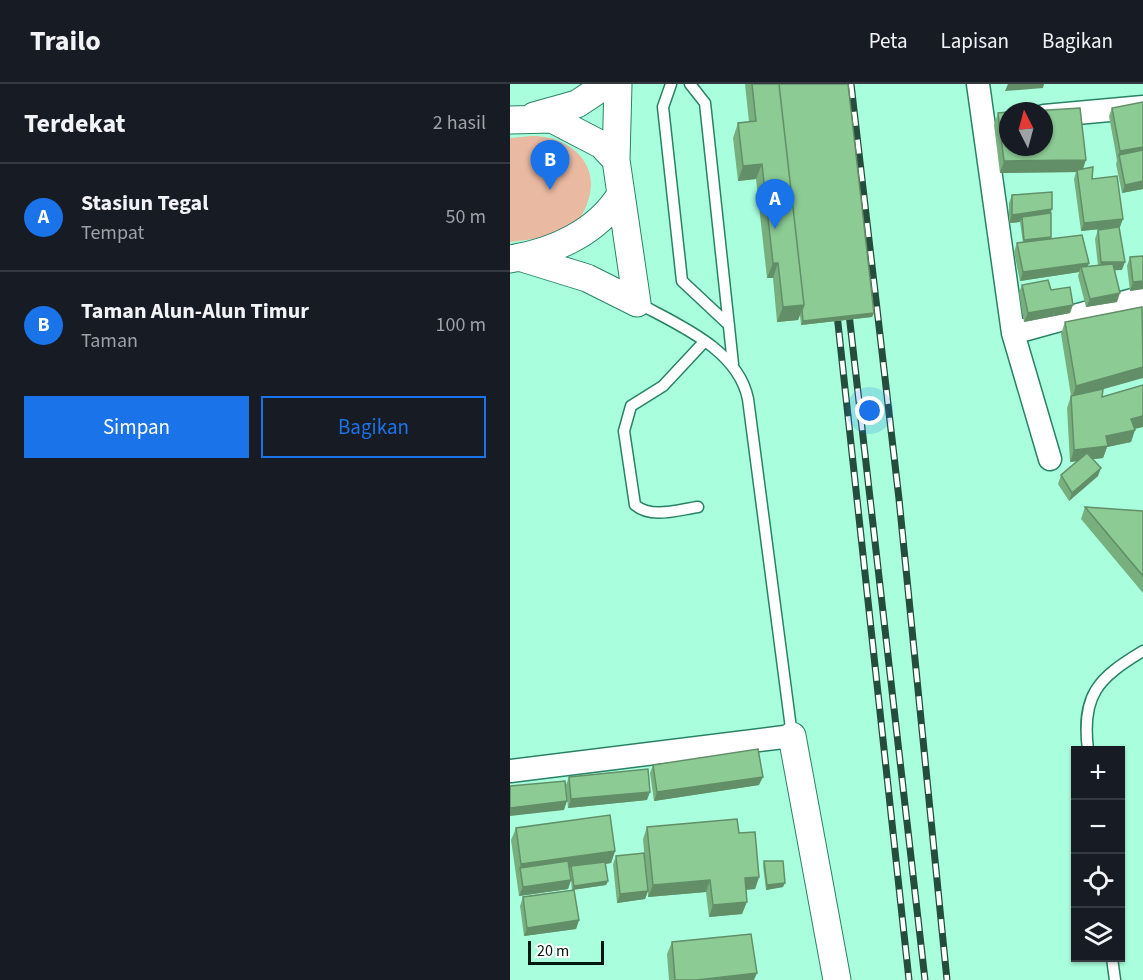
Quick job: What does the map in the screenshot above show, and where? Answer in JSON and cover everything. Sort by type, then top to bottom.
[{"type":"street","points":[[519,119],[577,104],[607,84]]},
{"type":"street","points":[[618,84],[616,160],[637,303]]},
{"type":"street","points":[[978,84],[1013,333],[1050,459]]},
{"type":"street","points":[[1053,115],[1143,107]]},
{"type":"street","points":[[519,119],[552,120],[570,126],[602,145],[616,160]]},
{"type":"street","points":[[983,121],[999,120]]},
{"type":"street","points":[[515,258],[557,246],[582,233],[610,211],[621,194]]},
{"type":"street","points":[[515,258],[548,264],[587,278],[637,303]]},
{"type":"street","points":[[1013,333],[1143,297]]},
{"type":"street","points":[[510,771],[792,736],[837,980]]},
{"type":"lane","points":[[671,84],[663,107],[682,281],[729,325]]},
{"type":"lane","points":[[690,84],[705,103],[733,364]]},
{"type":"lane","points":[[637,303],[704,342],[733,364],[743,380],[748,399],[792,736]]},
{"type":"lane","points":[[698,507],[654,513],[643,512],[635,505],[624,431],[631,406],[663,386],[704,342]]},
{"type":"lane","points":[[1088,746],[1087,707],[1092,694],[1115,668],[1143,651]]},
{"type":"lane","points":[[1113,962],[1115,980]]},
{"type":"shaded area","points":[[532,136],[558,141],[579,155],[590,176],[591,190],[584,210],[572,226],[550,236],[510,242],[510,138]]},
{"type":"building","points":[[752,84],[779,84],[804,305],[783,307],[778,263],[773,263],[762,164],[743,166],[738,123],[756,121]]},
{"type":"building","points":[[779,84],[848,84],[874,313],[803,321],[804,305]]},
{"type":"building","points":[[1143,102],[1143,147],[1120,151],[1112,108]]},
{"type":"building","points":[[1080,108],[1086,160],[1004,161],[1003,156],[1053,156],[1053,110]]},
{"type":"building","points":[[1143,150],[1143,181],[1125,185],[1119,155]]},
{"type":"building","points":[[1093,167],[1092,179],[1117,176],[1123,219],[1084,223],[1077,170]]},
{"type":"building","points":[[1052,192],[1052,209],[1012,215],[1012,195]]},
{"type":"building","points":[[1051,213],[1051,237],[1024,240],[1022,217]]},
{"type":"building","points":[[1119,227],[1125,262],[1101,262],[1098,230]]},
{"type":"building","points":[[1082,235],[1089,263],[1023,272],[1017,243]]},
{"type":"building","points":[[1143,256],[1143,281],[1133,282],[1130,257]]},
{"type":"building","points":[[1113,264],[1120,293],[1090,299],[1081,267]]},
{"type":"building","points":[[1048,280],[1051,290],[1070,287],[1073,305],[1028,313],[1022,285]]},
{"type":"building","points":[[1142,307],[1143,367],[1076,386],[1065,322]]},
{"type":"building","points":[[1143,385],[1143,416],[1131,419],[1135,430],[1106,436],[1108,446],[1074,450],[1071,396],[1103,389],[1102,397]]},
{"type":"building","points":[[1087,453],[1101,468],[1072,493],[1061,475]]},
{"type":"building","points":[[1085,507],[1143,511],[1143,576]]},
{"type":"building","points":[[758,749],[763,777],[657,792],[653,765]]},
{"type":"building","points":[[648,769],[650,792],[571,799],[569,777]]},
{"type":"building","points":[[565,781],[567,801],[510,808],[510,786]]},
{"type":"building","points":[[610,815],[615,851],[521,864],[516,828]]},
{"type":"building","points":[[737,819],[739,833],[755,832],[759,877],[745,878],[747,902],[713,905],[710,880],[653,885],[647,827]]},
{"type":"building","points":[[644,853],[648,891],[620,894],[616,856]]},
{"type":"building","points":[[568,861],[571,880],[523,887],[520,868]]},
{"type":"building","points":[[764,861],[783,861],[785,883],[767,885]]},
{"type":"building","points":[[605,862],[608,881],[574,886],[571,866]]},
{"type":"building","points":[[574,890],[579,920],[527,928],[523,897]]},
{"type":"building","points":[[751,934],[757,973],[697,980],[675,980],[672,942]]},
{"type":"railway","points":[[851,84],[899,499],[947,980]]},
{"type":"railway","points":[[836,305],[909,980]]},
{"type":"railway","points":[[848,305],[925,980]]},
{"type":"place","name":"Taman Alun-Alun Timur","points":[[550,190]]},
{"type":"place","name":"Stasiun Tegal","points":[[775,229]]}]
